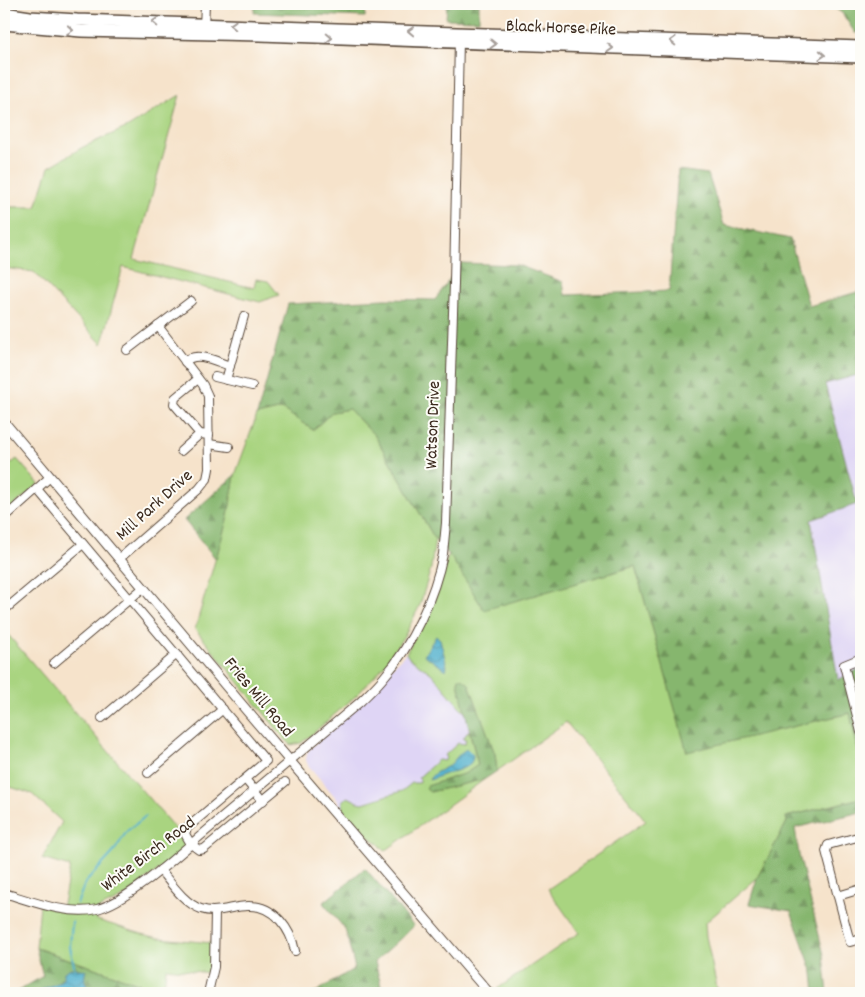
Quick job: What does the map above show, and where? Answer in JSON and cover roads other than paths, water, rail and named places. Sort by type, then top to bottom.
[{"type":"highway","name":"Black Horse Pike","points":[[4,13],[59,20],[260,32],[861,47]]},
{"type":"highway","name":"Black Horse Pike","points":[[4,24],[81,31],[204,29]]},
{"type":"highway","name":"Black Horse Pike","points":[[459,38],[681,51],[861,57]]},
{"type":"highway","points":[[681,51],[705,49],[712,46],[714,42]]},
{"type":"main road","name":"Fries Mill Road","points":[[4,422],[489,993]]},
{"type":"street","points":[[204,29],[205,4]]},
{"type":"street","name":"Watson Drive","points":[[290,761],[360,702],[385,676],[415,631],[427,605],[443,554],[446,523],[454,282],[459,38]]},
{"type":"street","points":[[127,350],[191,301]]},
{"type":"street","points":[[226,380],[244,316]]},
{"type":"street","name":"Mill Park Drive","points":[[119,559],[199,490],[207,479],[209,469],[209,401],[203,385],[158,326]]},
{"type":"street","points":[[185,362],[190,357],[197,356],[230,366]]},
{"type":"street","points":[[215,377],[252,386]]},
{"type":"street","points":[[198,379],[175,398],[174,404],[200,434],[229,448]]},
{"type":"street","points":[[181,450],[200,434]]},
{"type":"street","points":[[4,518],[50,477]]},
{"type":"street","points":[[37,489],[266,761],[187,828],[185,834],[191,844],[199,850],[204,850],[285,782]]},
{"type":"street","points":[[8,607],[83,544]]},
{"type":"street","points":[[54,663],[144,588]]},
{"type":"street","points":[[102,718],[176,654]]},
{"type":"street","points":[[861,658],[844,665],[861,732]]},
{"type":"street","points":[[148,773],[223,709]]},
{"type":"street","name":"White Birch Road","points":[[4,894],[70,910],[84,911],[97,909],[120,899],[160,870],[290,761]]},
{"type":"street","points":[[245,780],[263,801]]},
{"type":"street","points":[[861,836],[828,845],[826,852],[850,942],[861,939]]},
{"type":"street","points":[[160,870],[182,896],[195,907],[208,911],[250,906],[264,908],[285,925],[292,938],[295,951]]},
{"type":"street","points":[[838,896],[861,889]]},
{"type":"street","points":[[208,993],[214,967],[215,911]]},
{"type":"water","points":[[436,636],[440,639],[447,666],[446,670],[424,655]]},
{"type":"water","points":[[467,749],[473,755],[467,766],[429,780],[433,775],[452,763],[460,753]]},
{"type":"water","points":[[71,968],[86,970],[85,983],[93,993],[37,993],[61,980],[64,972]]},
{"type":"waterway","points":[[854,4],[861,8]]},
{"type":"waterway","points":[[77,904],[85,883],[113,853],[127,831],[146,816]]},
{"type":"waterway","points":[[72,922],[70,947],[75,970]]}]
